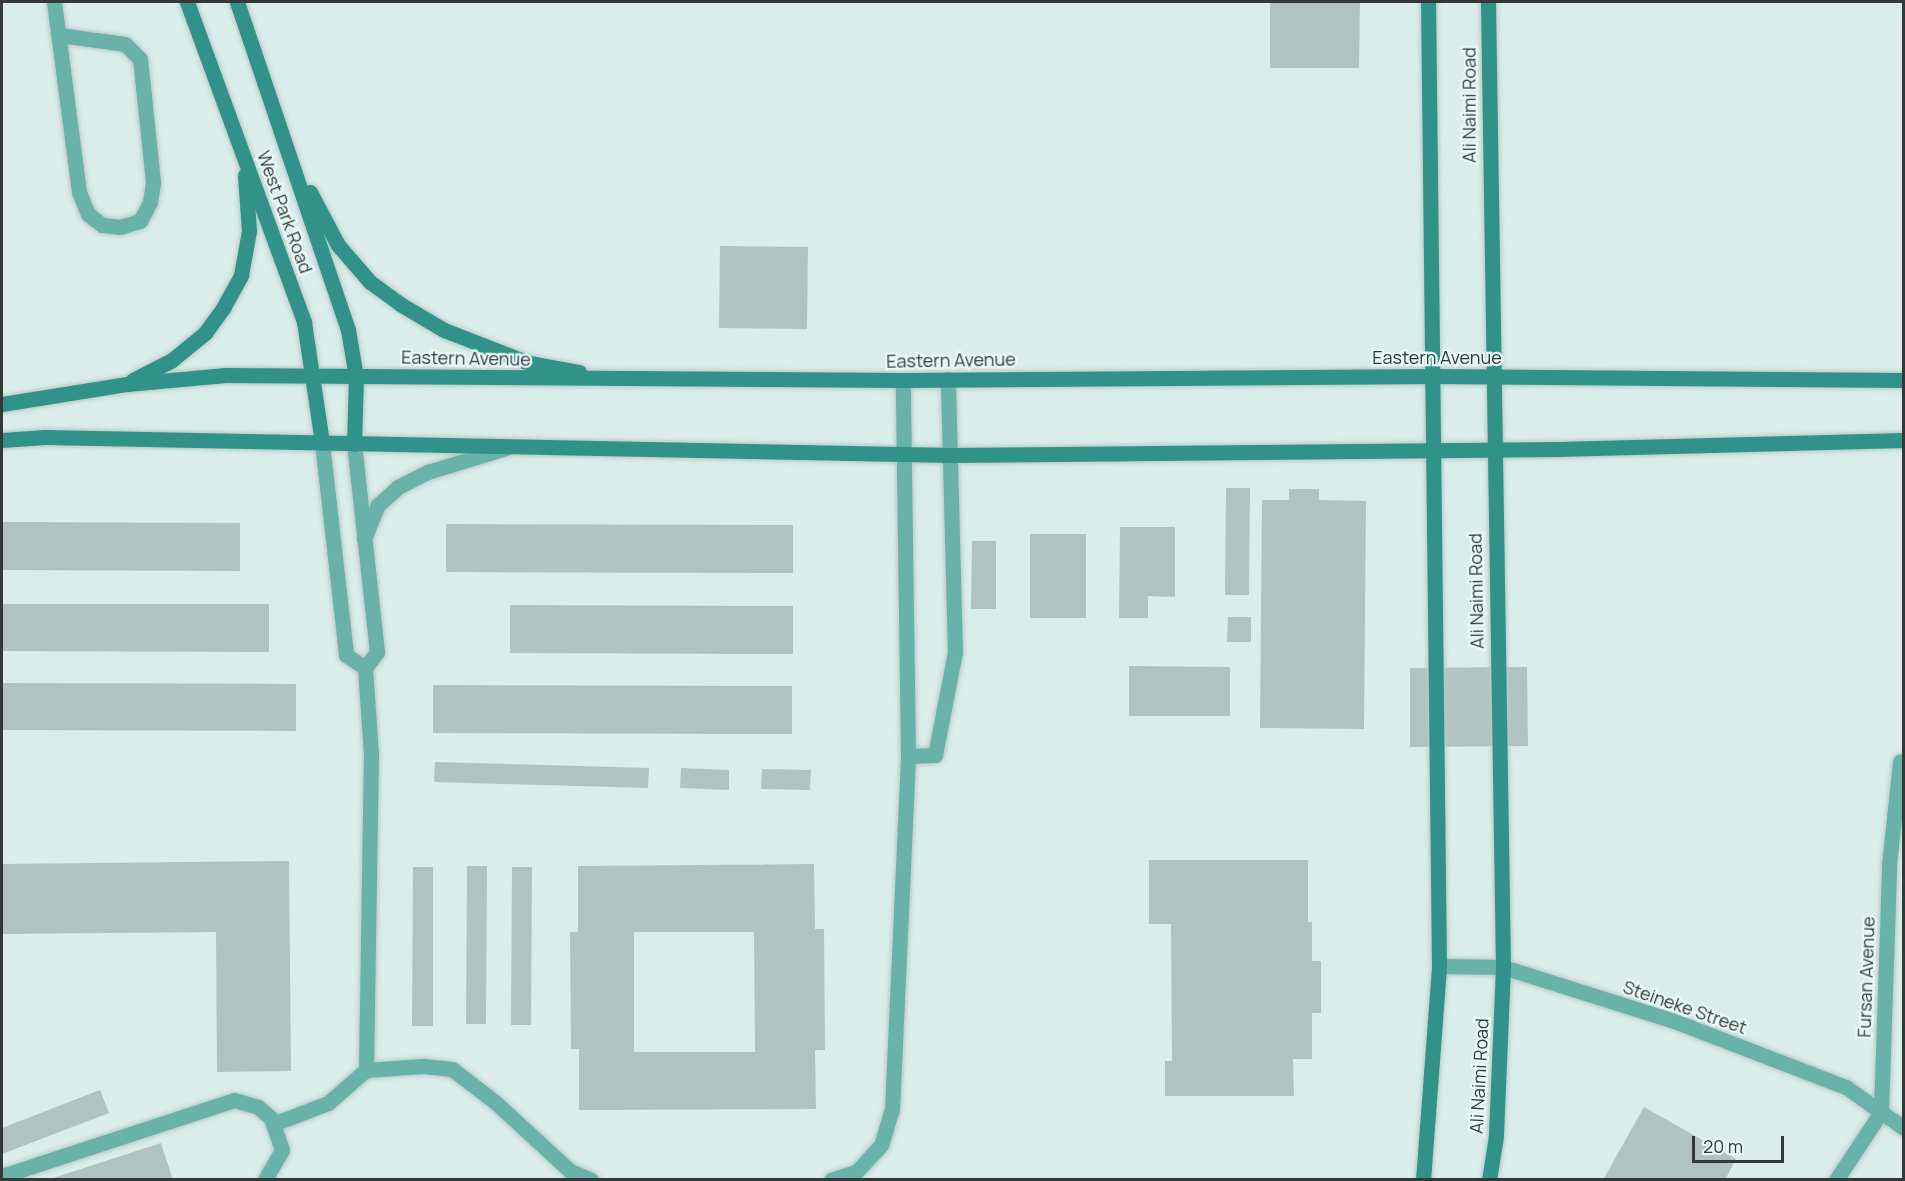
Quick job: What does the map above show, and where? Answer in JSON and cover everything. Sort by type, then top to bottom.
[{"type":"main road","name":"West Park Road","points":[[187,2],[304,322],[314,375],[322,443]]},
{"type":"main road","name":"West Park Road","points":[[237,2],[348,330],[356,377],[354,444]]},
{"type":"main road","points":[[1423,1179],[1439,966],[1428,2]]},
{"type":"main road","name":"Ali Naimi Road","points":[[1488,2],[1491,377],[1503,967],[1496,1136],[1489,1179]]},
{"type":"main road","points":[[289,151],[338,245],[370,282],[400,304],[444,330],[529,363],[620,380]]},
{"type":"main road","points":[[127,384],[172,360],[205,333],[241,274],[249,231],[244,158]]},
{"type":"main road","name":"Eastern Avenue","points":[[2,404],[127,384],[226,375],[620,380],[1434,376],[1904,380]]},
{"type":"main road","points":[[2,440],[45,437],[506,448],[952,455],[1904,440]]},
{"type":"street","points":[[54,2],[79,192],[88,214],[102,225],[120,227],[140,221],[150,202],[153,182],[140,59],[125,44],[59,35]]},
{"type":"street","points":[[831,1179],[856,1172],[881,1145],[892,1110],[908,756],[903,380]]},
{"type":"street","points":[[908,756],[934,756],[955,652],[952,455],[948,380]]},
{"type":"street","points":[[322,443],[346,655],[364,668]]},
{"type":"street","points":[[354,444],[363,542],[377,652],[364,668],[371,754],[366,1070]]},
{"type":"street","points":[[363,542],[378,505],[398,487],[428,472],[506,448]]},
{"type":"street","name":"Fursan Avenue","points":[[1881,1112],[1902,762]]},
{"type":"street","name":"Steineke Street","points":[[1439,966],[1503,967],[1695,1029],[1846,1088],[1904,1128]]},
{"type":"street","points":[[273,1124],[328,1103],[366,1070],[423,1066],[452,1069],[570,1171],[591,1179]]},
{"type":"street","points":[[2,1176],[234,1100],[258,1107],[273,1124],[282,1150],[265,1179]]},
{"type":"street","points":[[1836,1179],[1881,1112]]},
{"type":"building","points":[[1270,2],[1360,2],[1359,68],[1270,68]]},
{"type":"building","points":[[720,246],[808,247],[807,329],[719,328]]},
{"type":"building","points":[[1226,488],[1250,488],[1249,595],[1225,595]]},
{"type":"building","points":[[1289,489],[1319,489],[1319,500],[1366,501],[1364,729],[1260,728],[1262,500],[1289,500]]},
{"type":"building","points":[[2,522],[240,523],[240,571],[2,570]]},
{"type":"building","points":[[446,524],[793,525],[793,573],[446,572]]},
{"type":"building","points":[[1120,527],[1175,527],[1175,597],[1148,596],[1148,618],[1119,618]]},
{"type":"building","points":[[1030,534],[1086,534],[1086,618],[1030,618]]},
{"type":"building","points":[[972,541],[996,541],[996,609],[971,609]]},
{"type":"building","points":[[2,604],[269,604],[269,652],[2,651]]},
{"type":"building","points":[[510,605],[793,606],[793,654],[510,653]]},
{"type":"building","points":[[1228,617],[1251,617],[1251,642],[1227,642]]},
{"type":"building","points":[[1129,666],[1230,667],[1230,716],[1129,716]]},
{"type":"building","points":[[1527,667],[1528,746],[1410,747],[1410,668]]},
{"type":"building","points":[[2,683],[296,684],[296,731],[2,730]]},
{"type":"building","points":[[433,685],[792,686],[792,734],[433,733]]},
{"type":"building","points":[[435,762],[649,768],[648,788],[434,782]]},
{"type":"building","points":[[681,768],[729,770],[729,790],[680,788]]},
{"type":"building","points":[[762,769],[811,770],[810,790],[761,789]]},
{"type":"building","points":[[1149,860],[1308,860],[1308,922],[1312,922],[1312,961],[1321,961],[1321,1013],[1312,1013],[1312,1059],[1293,1059],[1294,1096],[1165,1096],[1165,1061],[1172,1061],[1171,924],[1149,924]]},
{"type":"building","points":[[289,861],[291,1071],[217,1072],[216,932],[2,934],[2,864]]},
{"type":"building","points":[[814,864],[815,929],[824,929],[825,1050],[815,1050],[816,1109],[579,1110],[579,1049],[571,1049],[570,932],[578,932],[578,866]],"holes":[[[634,932],[754,932],[755,1052],[634,1052]]]},
{"type":"building","points":[[467,866],[487,866],[486,1024],[466,1024]]},
{"type":"building","points":[[413,867],[433,867],[433,1026],[412,1026]]},
{"type":"building","points":[[512,867],[532,867],[531,1025],[511,1025]]},
{"type":"building","points":[[100,1090],[109,1113],[2,1154],[2,1128]]},
{"type":"building","points":[[1644,1107],[1736,1159],[1725,1180],[1603,1180]]},
{"type":"building","points":[[161,1143],[173,1180],[50,1180],[50,1179]]}]
